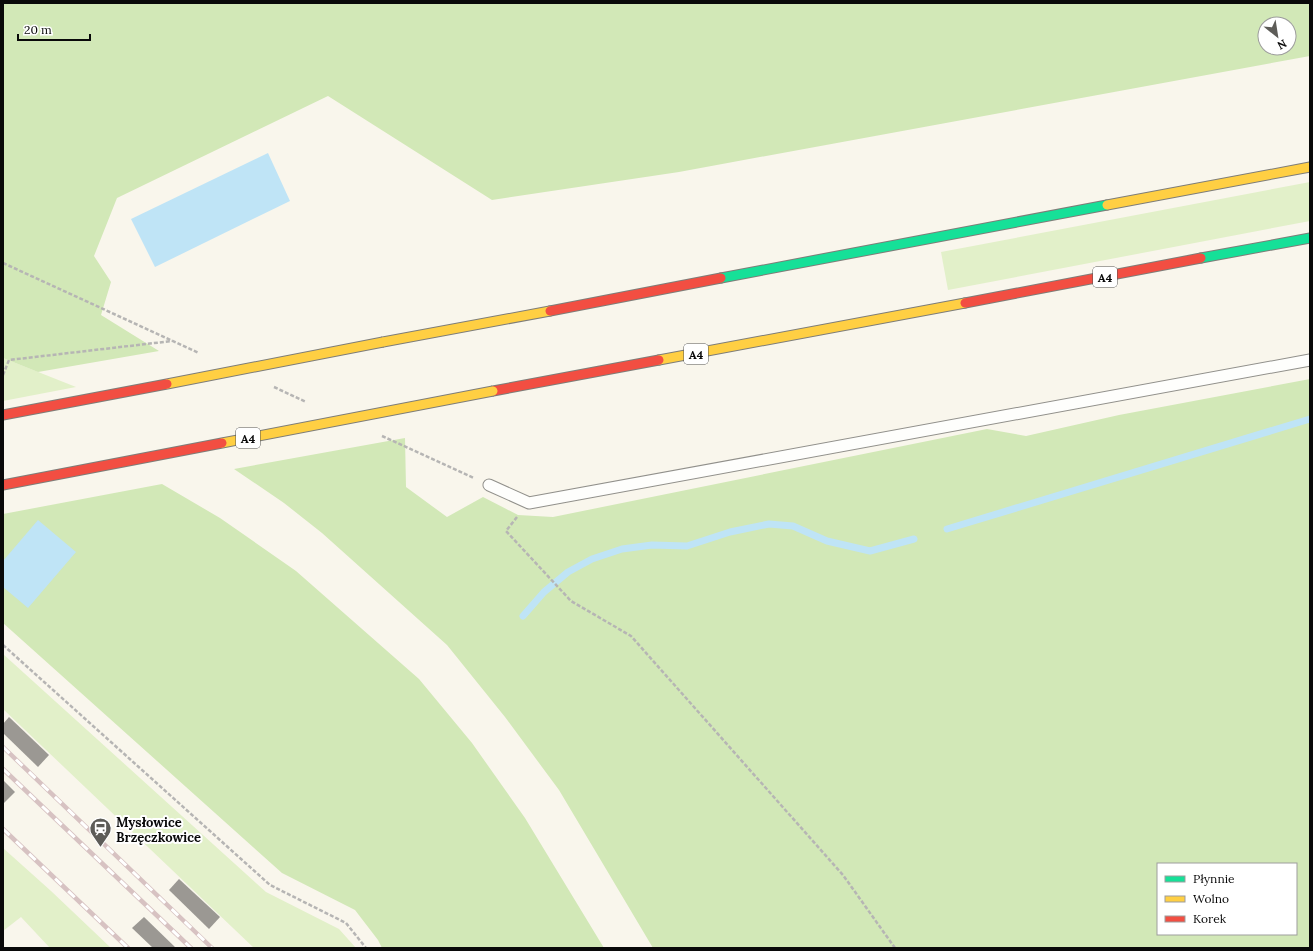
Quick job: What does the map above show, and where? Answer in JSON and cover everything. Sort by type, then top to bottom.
[{"type":"highway","points":[[3,415],[1310,166]]},
{"type":"highway","name":"A4","points":[[3,485],[493,391],[1310,238]]},
{"type":"lane","points":[[489,485],[529,503],[1310,360]]},
{"type":"path","points":[[3,263],[173,341],[9,360],[3,375]]},
{"type":"path","points":[[529,503],[506,531],[571,601],[631,636],[843,875],[895,948]]},
{"type":"path","points":[[3,645],[270,885],[346,923],[366,948]]},
{"type":"green space","points":[[3,3],[1310,3],[1310,56],[679,172],[492,200],[328,96],[117,198],[94,256],[111,282],[101,315],[159,351],[38,372],[3,358]]},
{"type":"green space","points":[[1310,182],[1310,221],[948,290],[941,252]]},
{"type":"green space","points":[[3,358],[76,387],[3,401]]},
{"type":"green space","points":[[1310,379],[1310,948],[653,948],[559,790],[505,717],[447,645],[322,533],[284,503],[234,469],[405,438],[406,487],[447,517],[483,497],[518,515],[553,517],[987,429],[1026,436],[1119,415]]},
{"type":"green space","points":[[162,484],[220,518],[296,571],[419,679],[472,743],[525,818],[604,948],[382,948],[378,940],[355,910],[282,873],[3,623],[3,514]]},
{"type":"green space","points":[[3,654],[266,892],[339,929],[356,948],[254,948],[3,709]]},
{"type":"green space","points":[[3,848],[111,948],[50,948],[21,917],[3,931]]},
{"type":"water","points":[[268,153],[290,201],[155,267],[131,219]]},
{"type":"water","points":[[38,520],[76,552],[28,608],[3,587],[3,561]]},
{"type":"building","points":[[9,717],[49,755],[38,767],[3,733],[3,724]]},
{"type":"building","points":[[3,780],[15,792],[3,804]]},
{"type":"building","points":[[179,879],[220,917],[209,929],[169,890]]},
{"type":"building","points":[[144,917],[176,948],[153,948],[132,928]]},
{"type":"waterway","points":[[947,529],[1310,419]]},
{"type":"waterway","points":[[523,616],[544,592],[568,572],[592,559],[622,549],[652,545],[687,546],[730,532],[769,524],[793,526],[827,541],[870,551],[914,539]]},
{"type":"railway","points":[[3,747],[212,948]]},
{"type":"railway","points":[[3,769],[191,948]]},
{"type":"railway","points":[[3,829],[128,948]]},
{"type":"traffic: fast","points":[[721,278],[1107,205]]},
{"type":"traffic: fast","points":[[1201,258],[1310,238]]},
{"type":"traffic: slow","points":[[1107,205],[1310,167]]},
{"type":"traffic: slow","points":[[659,360],[965,303]]},
{"type":"traffic: slow","points":[[383,342],[550,311]]},
{"type":"traffic: slow","points":[[167,384],[383,342]]},
{"type":"traffic: slow","points":[[222,443],[493,391]]},
{"type":"traffic: jam","points":[[965,303],[1201,258]]},
{"type":"traffic: jam","points":[[550,311],[721,278]]},
{"type":"traffic: jam","points":[[493,391],[659,360]]},
{"type":"traffic: jam","points":[[3,415],[167,384]]},
{"type":"traffic: jam","points":[[3,485],[222,443]]},
{"type":"place","name":"Mysłowice Brzęczkowice","points":[[100,848]]}]
